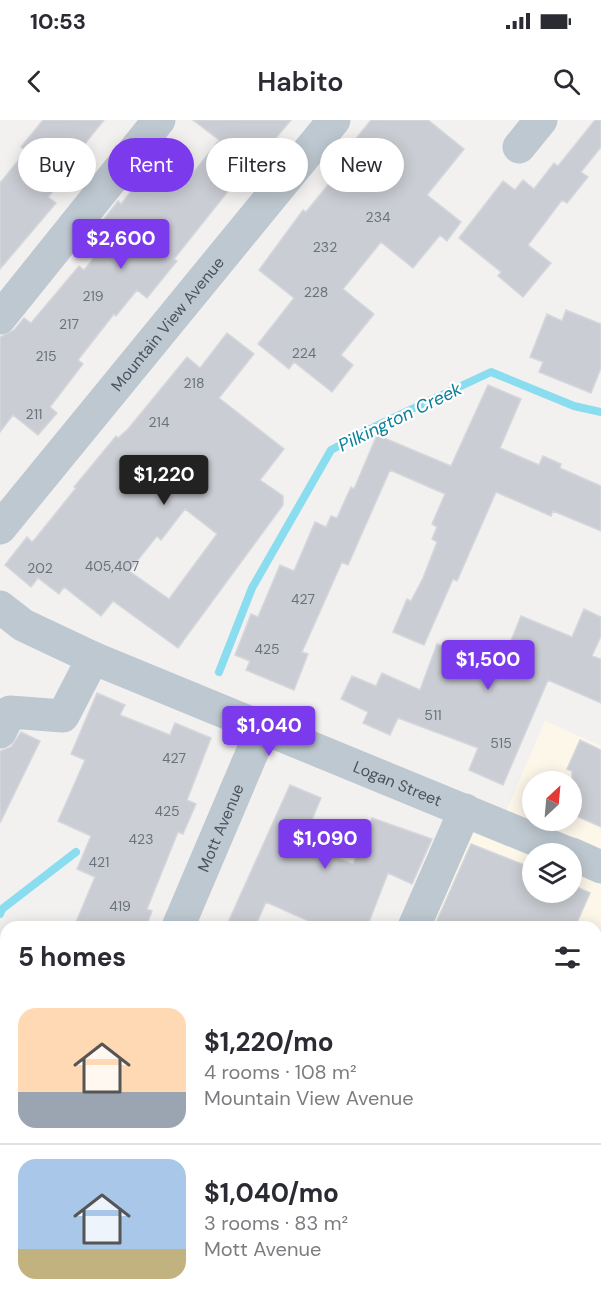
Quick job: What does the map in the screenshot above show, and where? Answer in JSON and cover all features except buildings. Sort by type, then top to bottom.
[{"type":"street","points":[[0,318],[159,120]]},
{"type":"street","name":"Mountain View Avenue","points":[[0,528],[334,120]]},
{"type":"street","points":[[519,147],[541,120]]},
{"type":"street","name":"Logan Street","points":[[0,607],[23,625],[93,658],[544,843]]},
{"type":"street","points":[[0,732],[10,712],[63,716],[93,658]]},
{"type":"street","name":"Mott Avenue","points":[[181,921],[263,727]]},
{"type":"street","points":[[417,921],[465,810]]},
{"type":"street","name":"Logan Street","points":[[582,859],[601,867]]},
{"type":"shaded area","points":[[545,721],[601,746],[601,921],[413,921],[458,813],[498,830],[522,774],[522,831],[582,831],[582,771],[523,771]]},
{"type":"waterway","name":"Pilkington Creek","points":[[219,672],[252,588],[331,450],[382,423],[491,372],[574,406],[601,412]]},
{"type":"waterway","name":"Pilkington Creek","points":[[0,914],[2,909],[76,852]]}]
